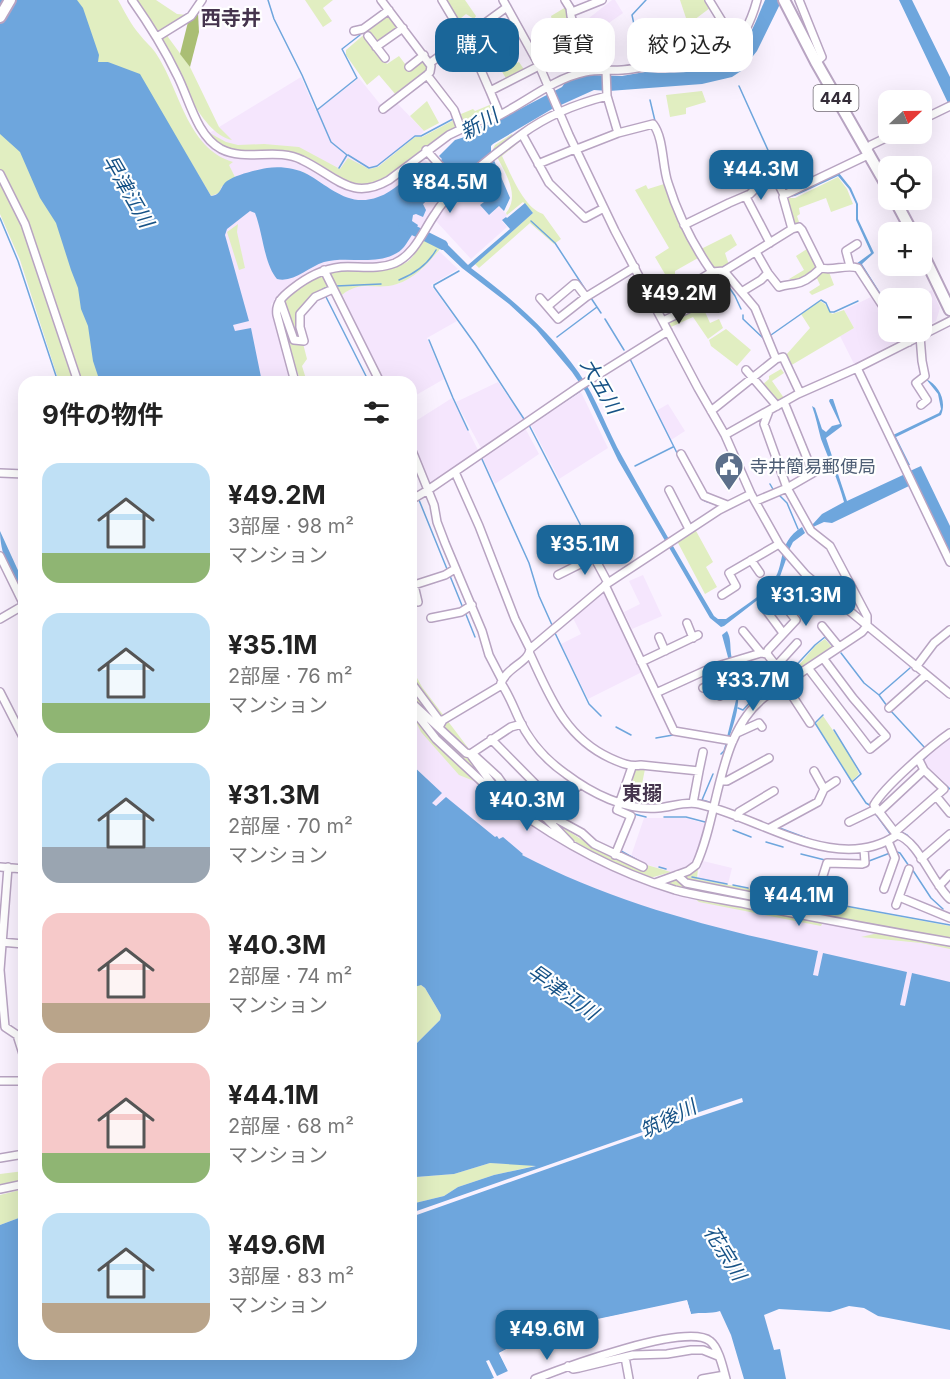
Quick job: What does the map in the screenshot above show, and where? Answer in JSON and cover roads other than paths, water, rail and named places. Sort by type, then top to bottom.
[{"type":"highway","points":[[0,17],[10,0]]},
{"type":"highway","name":"444","points":[[788,2],[816,62],[878,170]]},
{"type":"highway","points":[[932,273],[950,310]]},
{"type":"street","points":[[132,0],[157,37],[178,75],[204,133],[221,148],[233,153],[284,155],[298,158],[339,182],[363,189],[389,180],[441,139],[485,118],[492,119],[570,76],[586,72]]},
{"type":"street","points":[[157,37],[191,16],[202,0]]},
{"type":"street","points":[[381,0],[430,63],[430,72],[427,75],[383,109]]},
{"type":"street","points":[[442,0],[452,18]]},
{"type":"street","points":[[565,0],[572,12],[572,18]]},
{"type":"street","points":[[572,12],[602,0]]},
{"type":"street","points":[[709,0],[720,18]]},
{"type":"street","points":[[750,18],[757,0]]},
{"type":"street","points":[[798,0],[822,57],[816,62]]},
{"type":"street","points":[[487,18],[505,3],[531,50]]},
{"type":"street","points":[[354,31],[363,29],[389,10]]},
{"type":"street","points":[[376,47],[403,28]]},
{"type":"street","points":[[368,36],[385,58]]},
{"type":"street","points":[[408,67],[424,56]]},
{"type":"street","points":[[430,63],[435,59]]},
{"type":"street","points":[[490,91],[531,69]]},
{"type":"street","points":[[483,72],[500,115]]},
{"type":"street","points":[[542,72],[604,208],[725,435],[751,494],[781,546],[806,575],[950,694]]},
{"type":"street","points":[[607,72],[607,95],[618,133]]},
{"type":"street","points":[[427,75],[454,110],[461,129]]},
{"type":"street","points":[[293,376],[277,315],[276,309],[280,300],[301,282],[324,270],[393,264],[410,252],[436,212],[458,186],[495,153],[559,111],[607,95]]},
{"type":"street","points":[[932,115],[950,106]]},
{"type":"street","points":[[538,164],[618,133],[653,124],[657,128],[667,182],[684,225],[712,272]]},
{"type":"street","points":[[522,134],[549,183],[585,218],[604,208]]},
{"type":"street","points":[[784,195],[868,151],[870,145],[878,141]]},
{"type":"street","points":[[426,150],[458,186]]},
{"type":"street","points":[[0,174],[25,224],[76,376]]},
{"type":"street","points":[[684,225],[746,197],[755,189],[759,177],[770,174],[774,175],[784,195],[792,229]]},
{"type":"street","points":[[746,197],[770,243]]},
{"type":"street","points":[[663,321],[690,308],[682,292],[684,289],[712,272],[724,271],[792,229],[799,227],[802,230],[821,268]]},
{"type":"street","points":[[858,244],[846,251],[854,267],[878,301]]},
{"type":"street","points":[[756,252],[779,288],[796,284],[814,275],[821,268]]},
{"type":"street","points":[[540,297],[558,319],[586,297],[634,267]]},
{"type":"street","points":[[821,268],[830,270],[854,267]]},
{"type":"street","points":[[324,270],[327,291],[377,376]]},
{"type":"street","points":[[724,271],[755,308],[776,359]]},
{"type":"street","points":[[743,291],[768,273]]},
{"type":"street","points":[[548,306],[574,284],[586,297]]},
{"type":"street","points":[[280,300],[294,340],[304,341],[300,327],[300,314],[315,297],[327,291]]},
{"type":"street","points":[[932,330],[950,321]]},
{"type":"street","points":[[417,496],[580,386],[668,331]]},
{"type":"street","points":[[725,435],[800,393],[909,342]]},
{"type":"street","points":[[921,342],[925,376],[916,383],[927,400],[921,405]]},
{"type":"street","points":[[711,411],[776,359],[783,357],[800,393]]},
{"type":"street","points":[[856,368],[950,562]]},
{"type":"street","points":[[746,370],[781,404],[813,473],[787,488],[756,501]]},
{"type":"street","points":[[737,733],[759,696],[808,668],[862,632],[867,626],[867,616],[830,546],[809,528],[787,488],[764,424],[769,411]]},
{"type":"street","points":[[681,453],[704,496],[727,505]]},
{"type":"street","points":[[417,463],[434,505],[451,571],[467,608],[482,630],[489,655],[522,724],[546,758],[580,784],[620,802],[656,808],[693,803],[738,814],[819,846],[864,849],[888,841],[944,789],[924,770],[919,760]]},
{"type":"street","points":[[455,472],[550,698],[572,731],[592,748],[632,767],[641,765],[699,771]]},
{"type":"street","points":[[0,473],[18,474]]},
{"type":"street","points":[[669,490],[689,529]]},
{"type":"street","points":[[441,723],[496,689],[510,670],[606,584],[727,505],[751,494]]},
{"type":"street","points":[[722,595],[736,586],[729,573],[781,546]]},
{"type":"street","points":[[0,556],[18,593]]},
{"type":"street","points":[[558,575],[594,557],[674,731],[729,740]]},
{"type":"street","points":[[751,560],[759,573]]},
{"type":"street","points":[[417,584],[451,571]]},
{"type":"street","points":[[417,598],[418,602]]},
{"type":"street","points":[[656,693],[711,668],[764,653],[796,620],[781,601]]},
{"type":"street","points":[[0,619],[18,608]]},
{"type":"street","points":[[430,618],[461,612],[467,608]]},
{"type":"street","points":[[766,610],[783,633]]},
{"type":"street","points":[[641,662],[695,637],[687,624]]},
{"type":"street","points":[[822,626],[839,647]]},
{"type":"street","points":[[916,667],[934,643],[950,630]]},
{"type":"street","points":[[743,631],[777,664],[793,697],[810,723]]},
{"type":"street","points":[[659,637],[665,651]]},
{"type":"street","points":[[777,664],[797,643]]},
{"type":"street","points":[[808,668],[870,749],[886,736],[823,658]]},
{"type":"street","points":[[711,668],[718,682],[720,696]]},
{"type":"street","points":[[890,708],[926,675]]},
{"type":"street","points":[[703,688],[718,682]]},
{"type":"street","points":[[750,684],[759,696]]},
{"type":"street","points":[[417,690],[466,753],[471,754],[498,777],[507,790],[549,817],[582,833],[594,844],[643,867]]},
{"type":"street","points":[[0,692],[18,727]]},
{"type":"street","points":[[417,706],[441,723]]},
{"type":"street","points":[[417,715],[436,739],[494,793],[523,815],[571,845],[617,867],[655,883],[689,893],[950,942]]},
{"type":"street","points":[[655,883],[688,872],[696,865],[721,781],[729,740],[737,733],[759,723],[762,727]]},
{"type":"street","points":[[471,754],[511,727],[522,724]]},
{"type":"street","points":[[950,734],[879,796],[874,805],[896,833],[923,857],[950,899]]},
{"type":"street","points":[[491,740],[558,807]]},
{"type":"street","points":[[693,803],[704,752]]},
{"type":"street","points":[[471,754],[493,785],[494,793]]},
{"type":"street","points":[[721,781],[727,781],[769,758]]},
{"type":"street","points":[[615,855],[631,816],[617,810],[632,767]]},
{"type":"street","points":[[849,822],[876,810],[924,770]]},
{"type":"street","points":[[814,771],[824,789]]},
{"type":"street","points":[[772,827],[818,802],[824,789],[836,781]]},
{"type":"street","points":[[549,817],[580,784]]},
{"type":"street","points":[[738,814],[774,791]]},
{"type":"street","points":[[936,796],[950,813]]},
{"type":"street","points":[[549,817],[571,845]]},
{"type":"street","points":[[923,857],[950,834]]},
{"type":"street","points":[[884,889],[894,863],[893,851],[888,841]]},
{"type":"street","points":[[677,874],[686,883],[811,908],[827,863],[865,861],[864,849]]},
{"type":"street","points":[[4,867],[1,1006],[5,1027],[18,1038]]},
{"type":"street","points":[[896,905],[909,869]]},
{"type":"street","points":[[940,884],[950,874]]},
{"type":"street","points":[[899,897],[929,904],[950,918]]},
{"type":"street","points":[[1,942],[18,943]]},
{"type":"street","points":[[0,1082],[18,1081]]},
{"type":"street","points":[[0,1158],[18,1155]]},
{"type":"street","points":[[0,1189],[18,1185]]},
{"type":"street","points":[[535,1379],[618,1351],[683,1337],[708,1339],[715,1347],[726,1377],[702,1379]]},
{"type":"street","points":[[568,1366],[573,1369],[625,1357],[691,1350],[703,1350],[718,1356]]},
{"type":"street","points":[[625,1357],[629,1379]]},
{"type":"water","name":"早津江川","points":[[0,0],[77,0],[83,8],[99,55],[98,62],[108,62],[140,74],[211,196],[217,194],[227,181],[235,177],[277,167],[303,172],[349,198],[368,200],[384,195],[395,188],[419,167],[422,170],[427,165],[431,170],[442,159],[439,156],[455,140],[471,135],[479,129],[478,127],[491,124],[562,87],[573,78],[589,75],[622,76],[645,72],[740,72],[732,77],[702,84],[609,91],[594,90],[552,109],[493,144],[491,153],[476,166],[473,163],[462,168],[437,189],[438,191],[423,204],[426,210],[423,217],[413,215],[412,221],[418,225],[414,233],[410,232],[412,235],[404,247],[385,258],[332,260],[318,264],[295,277],[277,279],[266,257],[255,213],[250,211],[227,229],[225,235],[249,321],[233,325],[235,331],[251,328],[261,376],[98,376],[78,288],[56,223],[40,198],[20,152],[0,134]]},
{"type":"water","points":[[765,0],[782,0],[753,56],[753,27]]},
{"type":"water","points":[[899,0],[912,0],[950,77],[950,102],[948,103]]},
{"type":"water","points":[[493,158],[510,198],[504,211],[499,206],[489,215],[480,205],[488,199],[489,195],[479,171]]},
{"type":"water","points":[[839,173],[851,188],[858,204],[858,219],[874,253],[862,264],[878,289],[878,293],[860,265],[856,264],[871,253],[856,220],[856,204],[849,189],[838,176],[789,197],[790,194],[793,195]]},
{"type":"water","points":[[525,203],[533,213],[471,268],[529,316],[556,343],[579,373],[634,478],[714,616],[718,619],[726,619],[767,589],[776,577],[788,540],[802,527],[805,533],[793,542],[777,585],[724,626],[721,627],[710,618],[618,460],[585,391],[572,372],[536,329],[509,304],[462,268],[441,248],[428,241],[432,235],[446,243],[468,265],[510,229],[502,220]]},
{"type":"water","points":[[926,379],[935,385],[941,394],[943,410],[941,415],[896,437],[910,465],[907,466],[891,436],[939,413],[941,409],[938,394]]},
{"type":"water","points":[[830,399],[833,399],[842,426],[826,438],[847,501],[903,475],[909,486],[832,523],[824,522],[813,527],[812,525],[822,514],[844,502],[821,439],[812,406],[815,408],[822,429],[826,432],[832,426],[840,424]]},
{"type":"water","points":[[921,466],[950,526],[950,553],[910,471]]},
{"type":"water","points":[[0,531],[18,570],[18,585],[6,564]]},
{"type":"water","points":[[727,631],[738,694],[736,715],[729,738],[727,737],[736,700],[733,676],[722,635]]},
{"type":"water","points":[[417,770],[442,793],[432,803],[436,806],[446,797],[495,837],[499,839],[503,837],[522,855],[593,888],[704,924],[818,951],[813,975],[818,976],[823,953],[907,972],[900,1005],[905,1006],[912,973],[950,982],[950,1330],[878,1316],[864,1308],[849,1306],[830,1312],[779,1309],[764,1315],[774,1350],[780,1349],[786,1379],[744,1379],[731,1335],[720,1311],[691,1314],[687,1301],[541,1331],[499,1353],[508,1371],[497,1376],[489,1360],[486,1361],[494,1378],[491,1379],[0,1379],[0,1225],[18,1218],[18,1360],[417,1360],[417,1203],[444,1196],[458,1187],[494,1175],[536,1166],[490,1163],[454,1174],[417,1177],[417,1043],[440,1020],[441,1015],[421,985],[417,986]]},
{"type":"waterway","points":[[268,0],[274,19],[302,75],[331,142],[347,155],[339,168]]},
{"type":"waterway","points":[[633,18],[632,15],[646,0]]},
{"type":"waterway","points":[[317,110],[357,78],[342,49],[360,35]]},
{"type":"waterway","points":[[739,86],[786,190]]},
{"type":"waterway","points":[[650,100],[655,121]]},
{"type":"waterway","name":"新川","points":[[348,155],[369,168],[377,166],[415,136],[421,136],[453,119]]},
{"type":"waterway","points":[[0,218],[18,261],[56,376]]},
{"type":"waterway","points":[[531,221],[555,243],[585,289]]},
{"type":"waterway","points":[[680,224],[689,242]]},
{"type":"waterway","name":"大五川","points":[[403,225],[443,245]]},
{"type":"waterway","points":[[399,280],[420,268],[436,250]]},
{"type":"waterway","points":[[459,271],[434,287],[524,419]]},
{"type":"waterway","points":[[720,274],[741,309]]},
{"type":"waterway","points":[[336,286],[381,284]]},
{"type":"waterway","points":[[323,290],[328,287]]},
{"type":"waterway","points":[[325,295],[366,376]]},
{"type":"waterway","points":[[591,298],[601,313]]},
{"type":"waterway","points":[[771,335],[821,300],[826,303],[830,312],[858,301]]},
{"type":"waterway","points":[[557,337],[597,307]]},
{"type":"waterway","points":[[743,315],[743,319],[763,338]]},
{"type":"waterway","points":[[605,319],[624,350]]},
{"type":"waterway","points":[[429,340],[468,430]]},
{"type":"waterway","points":[[630,359],[677,453]]},
{"type":"waterway","points":[[554,408],[580,391]]},
{"type":"waterway","points":[[540,418],[549,412]]},
{"type":"waterway","points":[[529,425],[580,524],[591,554]]},
{"type":"waterway","points":[[635,466],[673,447]]},
{"type":"waterway","points":[[481,457],[529,563],[539,596],[552,625]]},
{"type":"waterway","points":[[770,484],[774,491]]},
{"type":"waterway","points":[[779,495],[787,503],[798,529]]},
{"type":"waterway","points":[[419,500],[447,569]]},
{"type":"waterway","points":[[705,501],[718,505]]},
{"type":"waterway","points":[[450,576],[463,608]]},
{"type":"waterway","points":[[465,612],[475,637]]},
{"type":"waterway","points":[[555,633],[589,704],[601,716]]},
{"type":"waterway","points":[[788,674],[825,637],[832,645]]},
{"type":"waterway","points":[[841,653],[864,683],[879,695],[887,706]]},
{"type":"waterway","points":[[879,695],[910,668]]},
{"type":"waterway","points":[[761,693],[781,679]]},
{"type":"waterway","points":[[738,708],[743,710],[754,698]]},
{"type":"waterway","points":[[890,710],[925,748]]},
{"type":"waterway","points":[[823,715],[815,723],[852,782]]},
{"type":"waterway","points":[[616,727],[631,735]]},
{"type":"waterway","points":[[834,730],[861,774],[852,782],[866,803],[871,806]]},
{"type":"waterway","points":[[656,738],[672,734]]},
{"type":"waterway","points":[[721,754],[727,742]]},
{"type":"waterway","points":[[922,761],[928,755]]},
{"type":"waterway","points":[[930,771],[950,789]]},
{"type":"waterway","points":[[709,802],[702,800],[713,774]]},
{"type":"waterway","points":[[875,813],[891,835]]},
{"type":"waterway","points":[[634,814],[646,817]]},
{"type":"waterway","points":[[664,817],[686,817],[705,822]]},
{"type":"waterway","points":[[751,818],[769,825]]},
{"type":"waterway","points":[[777,827],[809,839]]},
{"type":"waterway","points":[[733,830],[751,837]]},
{"type":"waterway","points":[[901,832],[912,841]]},
{"type":"waterway","points":[[766,842],[783,847]]},
{"type":"waterway","points":[[621,851],[639,861]]},
{"type":"waterway","points":[[894,851],[900,853],[909,866]]},
{"type":"waterway","points":[[869,861],[890,853]]},
{"type":"waterway","points":[[801,854],[825,860]]},
{"type":"waterway","points":[[929,863],[939,880]]},
{"type":"waterway","points":[[659,867],[666,869]]},
{"type":"waterway","points":[[912,869],[931,898],[943,909]]},
{"type":"waterway","points":[[692,877],[727,884]]},
{"type":"waterway","points":[[733,885],[748,888]]},
{"type":"waterway","points":[[791,896],[811,900]]},
{"type":"waterway","points":[[818,901],[950,925]]},
{"type":"place","name":"寺井簡易郵便局","points":[[729,492]]},
{"type":"district","name":"西寺井","points":[[231,18]]},
{"type":"district","name":"東搦","points":[[642,793]]},
{"type":"water label","name":"筑後川","points":[[668,1119]]},
{"type":"water label","name":"花宗川","points":[[725,1253]]}]
